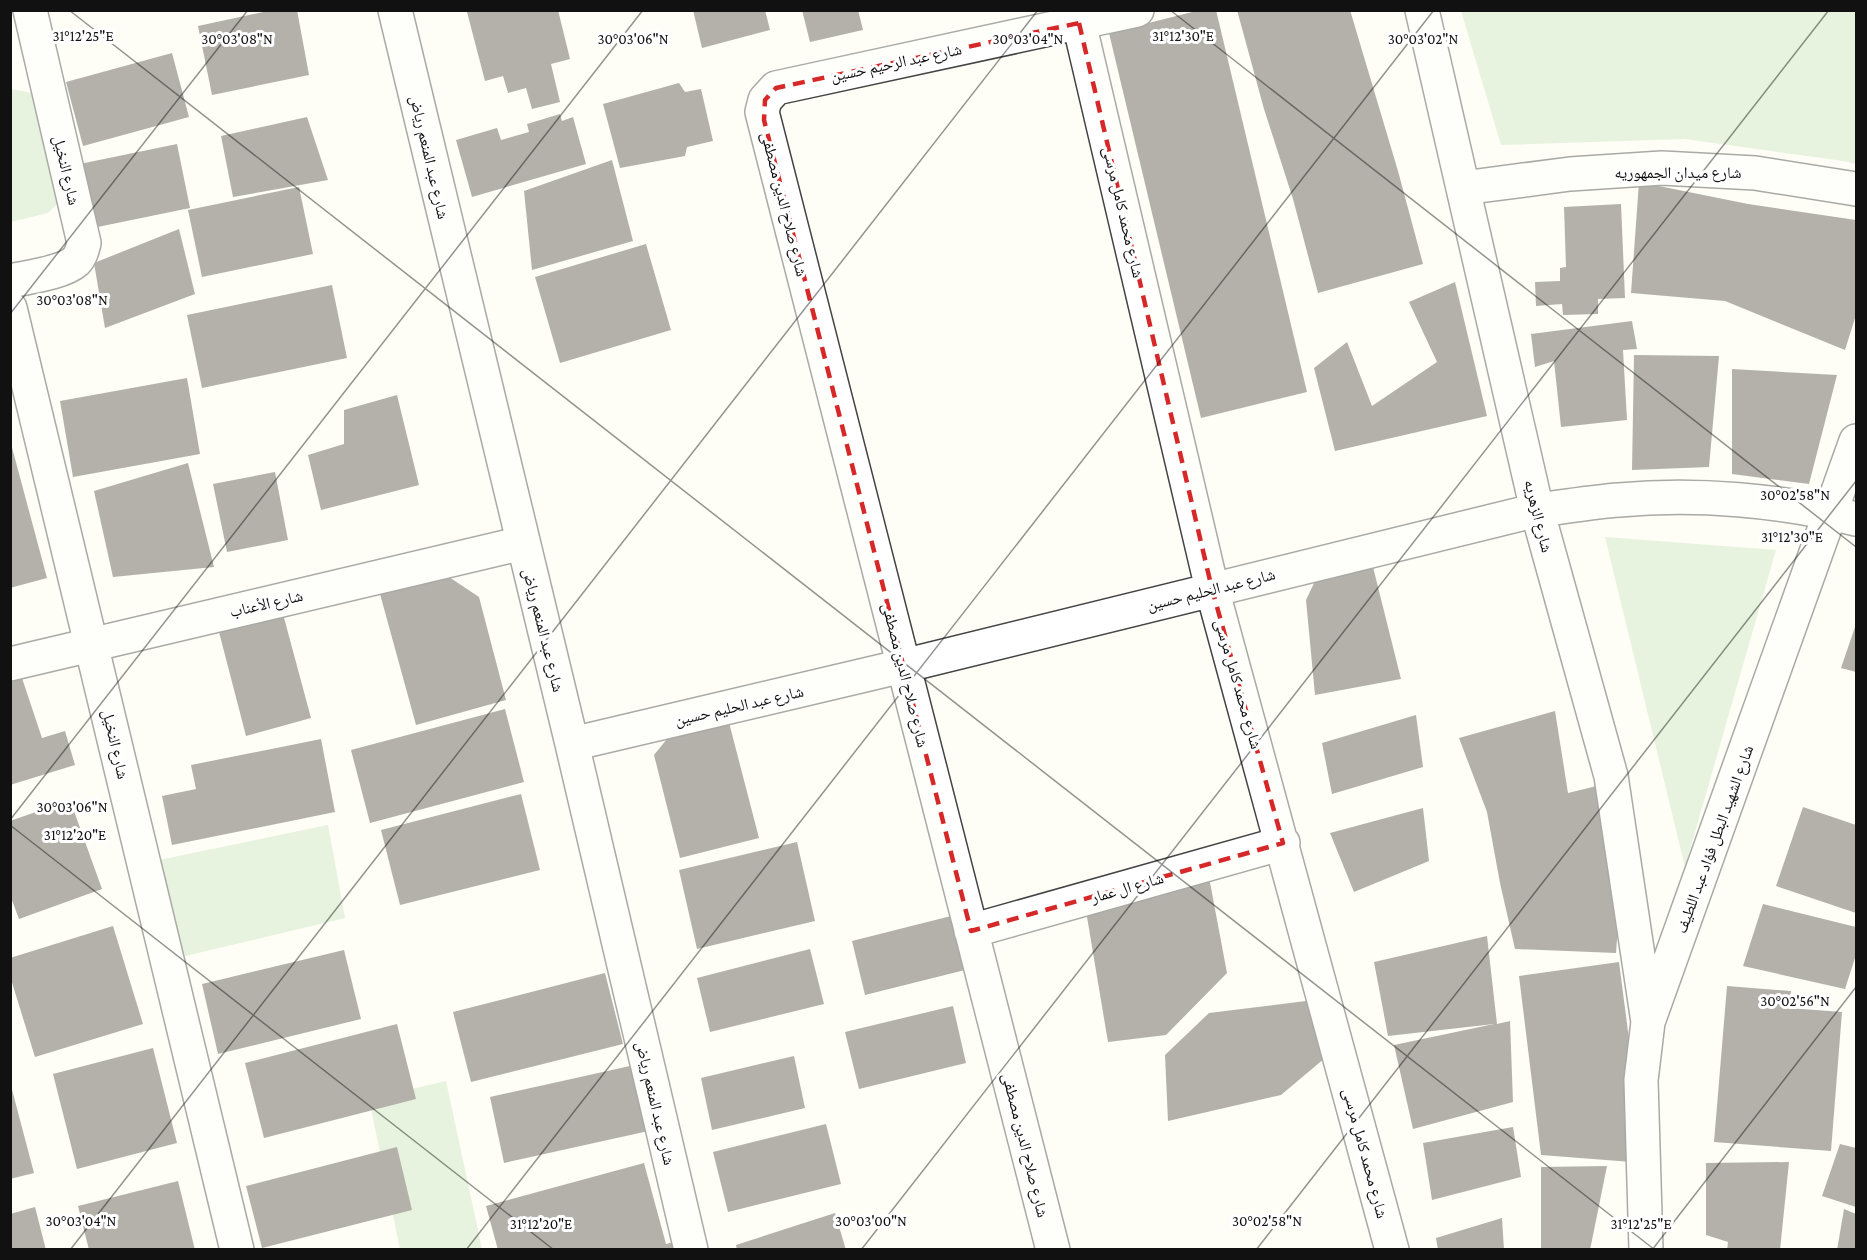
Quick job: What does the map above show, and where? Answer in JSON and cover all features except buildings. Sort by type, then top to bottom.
[{"type":"street","name":"شارع النخيل","points":[[10,281],[64,268],[81,255],[84,243],[30,10]]},
{"type":"street","name":"شارع عبد المنعم رياض","points":[[395,10],[691,1250]]},
{"type":"street","name":"شارع عبد الرحيم حسين","points":[[765,100],[776,88],[1077,17],[1137,10]]},
{"type":"street","name":"شارع الزهريه","points":[[1422,10],[1537,510],[1611,776],[1647,1022]]},
{"type":"street","name":"شارع محمد كامل مرسى","points":[[1077,17],[1212,589],[1392,1250]]},
{"type":"street","name":"شارع صلاح الدين مصطفى","points":[[765,100],[762,112],[764,120],[1053,1250]]},
{"type":"street","name":"شارع ميدان الجمهوريه","points":[[1463,188],[1570,174],[1662,168],[1755,173],[1857,189]]},
{"type":"street","name":"شارع النخيل","points":[[10,308],[237,1250]]},
{"type":"street","name":"شارع الشهيد البطل فؤاد عبد اللطيف","points":[[1646,1250],[1641,1080],[1647,1022],[1844,516],[1857,441]]},
{"type":"street","name":"شارع عبد الحليم حسين","points":[[572,744],[903,666],[1537,510],[1620,500],[1691,498],[1762,503],[1844,516]]},
{"type":"street","name":"شارع الأعناب","points":[[10,664],[522,543]]},
{"type":"street","name":"شارع ال عمار","points":[[971,931],[1283,843]]},
{"type":"highlighted area","points":[[1079,23],[1212,589],[1283,843],[971,931],[764,120],[765,100],[776,88]]},
{"type":"green space","points":[[1461,11],[1856,11],[1856,164],[1685,139],[1501,145]]},
{"type":"green space","points":[[11,89],[42,95],[60,201],[48,213],[11,222]]},
{"type":"green space","points":[[1605,537],[1776,550],[1685,867]]},
{"type":"green space","points":[[328,825],[345,918],[181,957],[159,860]]},
{"type":"green space","points":[[446,1081],[482,1249],[400,1249],[369,1099]]}]
